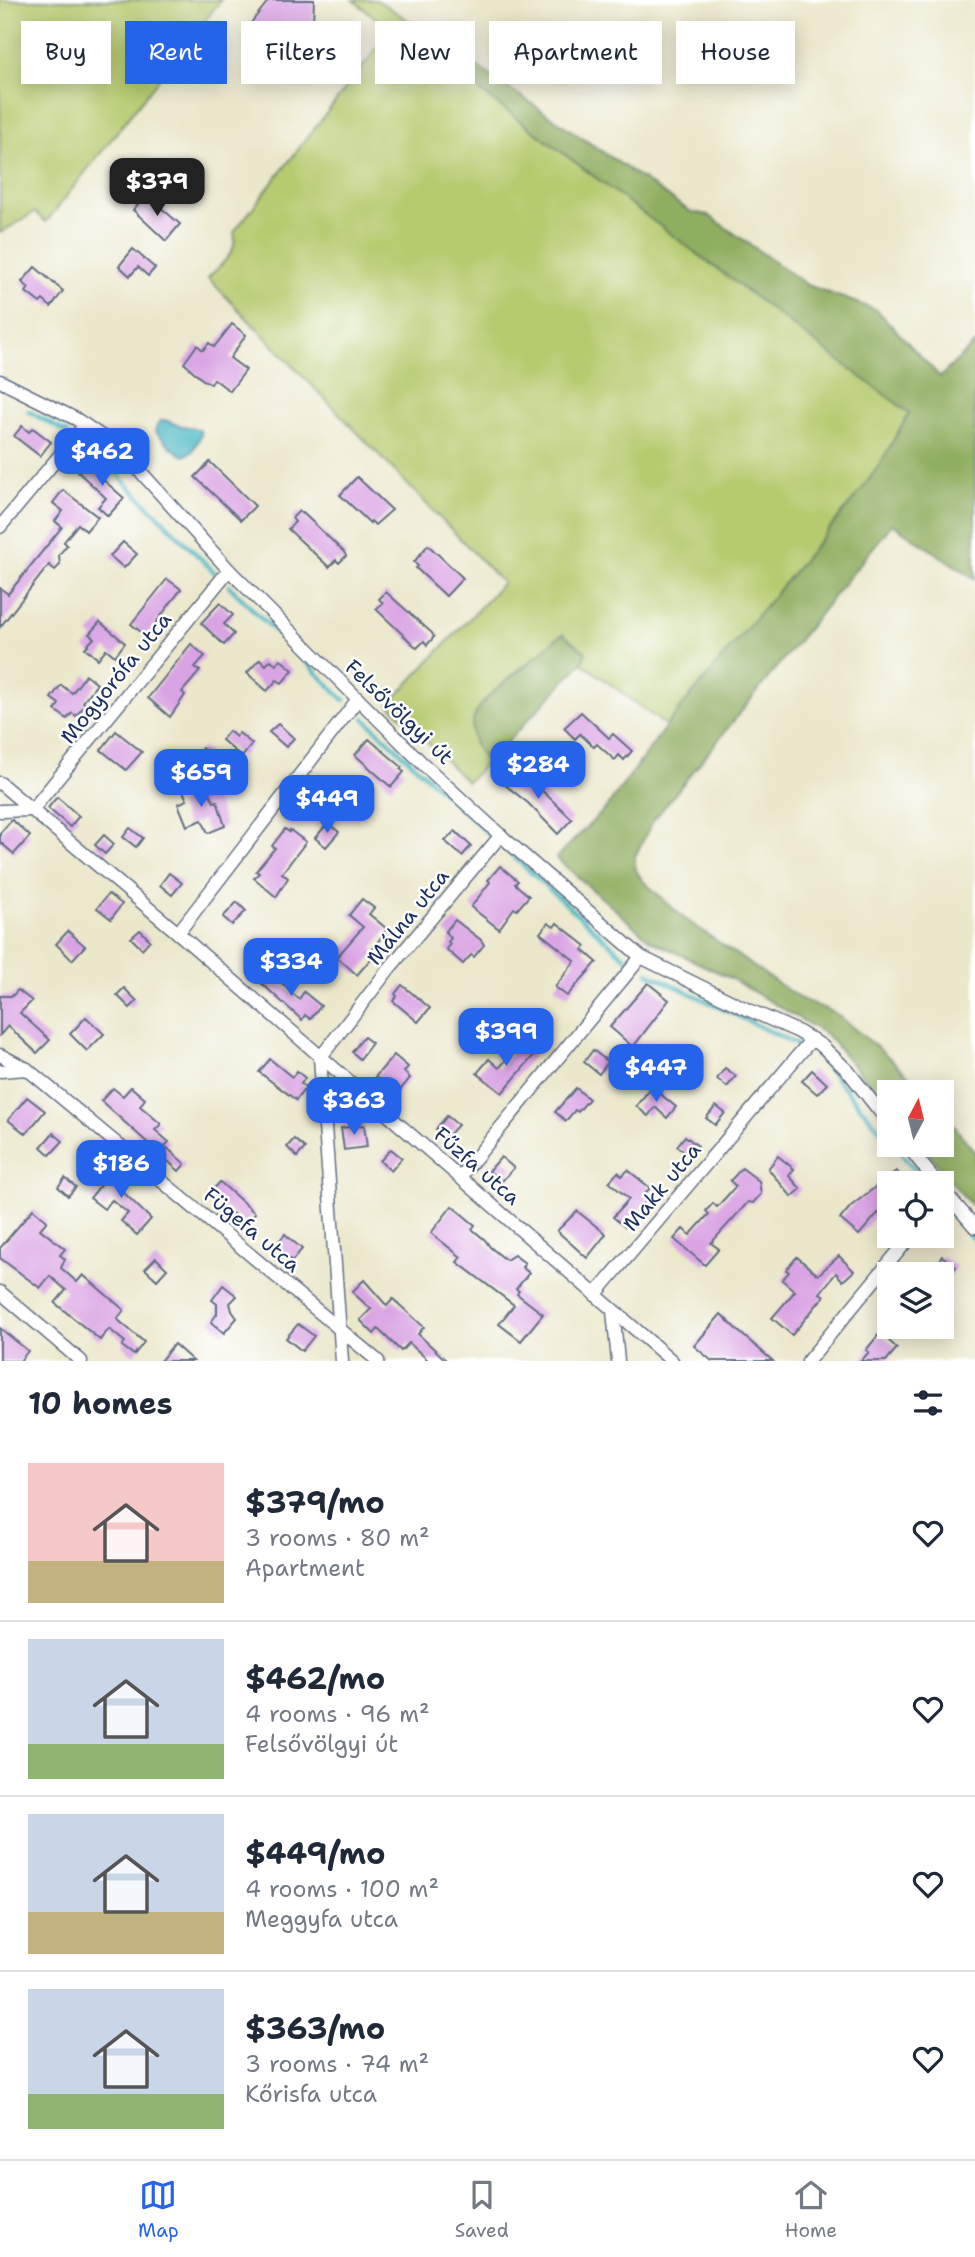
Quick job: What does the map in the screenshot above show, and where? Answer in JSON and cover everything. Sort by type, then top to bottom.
[{"type":"street","name":"Felsővölgyi út","points":[[0,381],[85,425],[110,442],[131,461],[229,570],[428,768],[641,957],[813,1040],[842,1064],[877,1108]]},
{"type":"street","points":[[0,527],[85,425]]},
{"type":"street","name":"Mogyorófa utca","points":[[32,810],[229,570]]},
{"type":"street","points":[[178,933],[358,699]]},
{"type":"street","name":"Fűzfa utca","points":[[0,783],[178,933],[672,1361]]},
{"type":"street","points":[[0,811],[32,810]]},
{"type":"street","name":"Málna utca","points":[[320,1058],[388,970],[501,835]]},
{"type":"street","points":[[460,1177],[641,957]]},
{"type":"street","name":"Makk utca","points":[[595,1295],[813,1040]]},
{"type":"street","name":"Fügefa utca","points":[[0,1055],[26,1069],[378,1361]]},
{"type":"street","points":[[320,1058],[342,1361]]},
{"type":"street","points":[[0,1072],[26,1069]]},
{"type":"street","points":[[954,1205],[975,1227]]},
{"type":"street","points":[[808,1361],[901,1248]]},
{"type":"street","points":[[0,1292],[82,1361]]},
{"type":"street","points":[[613,1311],[618,1361]]},
{"type":"street","points":[[60,1361],[69,1351]]},
{"type":"green space","points":[[0,0],[221,0],[204,21],[125,21],[125,84],[155,84],[46,222],[35,212],[0,233]]},
{"type":"green space","points":[[353,0],[377,0],[409,21],[380,21]]},
{"type":"green space","points":[[375,51],[375,84],[471,84],[909,412],[975,343],[860,492],[666,726],[582,663],[586,652],[571,642],[538,655],[506,680],[487,760],[491,759],[467,782],[389,704],[503,583],[208,278],[231,252],[234,232],[349,84],[361,84],[361,69]]},
{"type":"green space","points":[[475,65],[489,74],[489,84],[503,84],[691,212],[708,215],[807,285],[877,310],[940,377],[975,343],[975,579],[892,524],[653,821],[634,858],[636,870],[642,880],[685,919],[799,998],[835,1013],[913,1080],[877,1080],[877,1093],[827,1035],[730,978],[650,940],[556,858],[607,807],[666,726],[860,492],[880,464],[909,413],[471,84],[475,84]]},
{"type":"green space","points":[[563,634],[586,652],[582,663],[491,759],[484,759],[475,744],[472,730],[474,717],[490,695]]},
{"type":"green space","points":[[954,1126],[975,1152],[975,1210],[954,1185],[954,1171],[943,1171],[931,1157],[954,1157]]},
{"type":"water","points":[[162,420],[200,430],[201,435],[192,452],[184,456],[155,431]]},
{"type":"building","points":[[269,0],[314,0],[313,21],[252,21]]},
{"type":"building","points":[[146,195],[180,224],[166,241],[133,210]]},
{"type":"building","points":[[133,249],[155,268],[148,276],[138,267],[130,276],[119,266]]},
{"type":"building","points":[[35,267],[63,291],[51,307],[43,300],[40,303],[26,292],[29,288],[22,282]]},
{"type":"building","points":[[232,324],[246,335],[230,358],[246,370],[230,391],[214,379],[211,384],[203,380],[184,363],[197,345],[203,350],[209,343],[214,347]]},
{"type":"building","points":[[22,426],[29,432],[33,428],[51,442],[40,456],[14,436]]},
{"type":"building","points":[[88,461],[103,474],[100,477],[124,498],[108,516],[98,507],[106,498],[78,472]]},
{"type":"building","points":[[210,462],[255,506],[241,520],[195,477]]},
{"type":"building","points":[[357,477],[392,510],[375,525],[340,495]]},
{"type":"building","points":[[63,490],[98,517],[86,531],[78,524],[64,542],[67,545],[59,555],[60,565],[55,570],[49,565],[0,627],[0,588],[8,594],[62,527],[55,521],[63,511],[53,503]]},
{"type":"building","points":[[299,511],[344,552],[346,556],[339,563],[336,560],[329,567],[288,529],[295,522],[292,518]]},
{"type":"building","points":[[123,542],[137,554],[124,568],[110,556]]},
{"type":"building","points":[[428,545],[463,578],[446,596],[416,568],[418,566],[414,562]]},
{"type":"building","points":[[167,579],[181,589],[146,636],[131,624]]},
{"type":"building","points":[[386,592],[432,633],[434,637],[427,645],[424,641],[417,648],[376,609],[383,603],[379,599]]},
{"type":"building","points":[[220,603],[233,615],[224,624],[234,634],[224,645],[201,623]]},
{"type":"building","points":[[100,622],[125,643],[115,656],[106,649],[98,659],[85,648],[94,638],[89,634]]},
{"type":"building","points":[[191,644],[205,656],[195,667],[200,671],[182,692],[185,695],[170,717],[148,698]]},
{"type":"building","points":[[260,659],[266,665],[271,660],[276,665],[280,659],[293,670],[282,683],[277,680],[267,691],[247,673]]},
{"type":"building","points":[[86,675],[97,684],[76,716],[72,713],[67,719],[55,710],[59,704],[51,698],[61,685],[72,693]]},
{"type":"building","points":[[581,712],[609,738],[613,734],[632,751],[624,760],[619,755],[615,760],[597,744],[594,747],[580,734],[575,739],[564,728]]},
{"type":"building","points":[[278,724],[294,738],[286,747],[269,732]]},
{"type":"building","points":[[116,731],[142,752],[126,770],[101,750]]},
{"type":"building","points":[[229,731],[236,737],[239,733],[252,744],[242,757],[222,740]]},
{"type":"building","points":[[369,739],[402,767],[400,769],[404,772],[391,787],[355,755]]},
{"type":"building","points":[[202,748],[213,755],[203,769],[192,761]]},
{"type":"building","points":[[518,768],[572,819],[558,834],[528,803],[504,784]]},
{"type":"building","points":[[339,781],[350,791],[342,801],[330,790]]},
{"type":"building","points":[[198,784],[202,794],[209,791],[214,802],[217,801],[225,826],[208,833],[202,820],[187,826],[178,804],[187,800],[183,791]]},
{"type":"building","points":[[57,797],[79,816],[70,827],[48,808]]},
{"type":"building","points":[[12,820],[30,836],[14,854],[0,842],[0,833]]},
{"type":"building","points":[[328,823],[339,832],[326,847],[315,838]]},
{"type":"building","points":[[130,828],[143,838],[136,847],[123,837]]},
{"type":"building","points":[[285,829],[306,842],[282,873],[288,878],[276,897],[254,878]]},
{"type":"building","points":[[455,831],[471,846],[462,856],[445,841]]},
{"type":"building","points":[[104,835],[114,844],[105,854],[95,845]]},
{"type":"building","points":[[500,866],[518,881],[515,884],[529,896],[517,910],[514,908],[499,929],[471,907]]},
{"type":"building","points":[[169,873],[182,883],[172,895],[160,885]]},
{"type":"building","points":[[108,894],[122,904],[111,919],[97,908]]},
{"type":"building","points":[[362,899],[374,908],[369,914],[387,929],[372,950],[376,953],[357,975],[337,957],[363,927],[349,915]]},
{"type":"building","points":[[237,902],[246,911],[232,925],[223,917]]},
{"type":"building","points":[[455,920],[484,945],[474,957],[471,955],[463,964],[446,949],[451,938],[445,932]]},
{"type":"building","points":[[548,923],[554,927],[557,923],[586,946],[583,950],[597,962],[567,996],[555,987],[575,961],[540,933]]},
{"type":"building","points":[[140,930],[150,940],[142,949],[131,938]]},
{"type":"building","points":[[68,931],[85,946],[72,960],[56,944]]},
{"type":"building","points":[[269,972],[299,999],[304,992],[321,1006],[310,1019],[305,1015],[302,1020],[260,982]]},
{"type":"building","points":[[648,983],[669,1000],[633,1047],[610,1027]]},
{"type":"building","points":[[402,985],[430,1008],[418,1022],[393,1001]]},
{"type":"building","points":[[124,988],[137,1001],[130,1008],[117,995]]},
{"type":"building","points":[[18,990],[32,1001],[20,1013],[50,1040],[37,1053],[8,1026],[0,1035],[0,996],[12,996]]},
{"type":"building","points":[[86,1017],[104,1034],[87,1051],[70,1034]]},
{"type":"building","points":[[364,1037],[372,1043],[360,1059],[352,1052]]},
{"type":"building","points":[[521,1043],[535,1054],[502,1093],[477,1073],[489,1059],[499,1068]]},
{"type":"building","points":[[593,1050],[608,1062],[599,1074],[584,1062]]},
{"type":"building","points":[[394,1055],[408,1067],[404,1072],[410,1078],[396,1095],[375,1077]]},
{"type":"building","points":[[270,1059],[292,1077],[297,1071],[305,1078],[301,1084],[306,1087],[296,1100],[259,1072]]},
{"type":"building","points":[[725,1068],[736,1076],[727,1087],[717,1079]]},
{"type":"building","points":[[812,1070],[827,1084],[817,1094],[802,1081]]},
{"type":"building","points":[[131,1087],[145,1099],[140,1106],[161,1124],[155,1130],[169,1142],[165,1146],[185,1164],[179,1171],[101,1101],[113,1088],[123,1096]]},
{"type":"building","points":[[652,1087],[676,1107],[667,1118],[655,1107],[648,1116],[636,1106]]},
{"type":"building","points":[[576,1088],[589,1099],[566,1121],[555,1112]]},
{"type":"building","points":[[27,1097],[45,1111],[26,1134],[8,1120]]},
{"type":"building","points":[[716,1106],[725,1113],[715,1125],[706,1118]]},
{"type":"building","points":[[447,1116],[458,1125],[446,1138],[436,1129]]},
{"type":"building","points":[[364,1125],[367,1147],[344,1150],[341,1128]]},
{"type":"building","points":[[53,1133],[63,1141],[50,1155],[41,1147]]},
{"type":"building","points":[[685,1136],[698,1146],[690,1156],[677,1146]]},
{"type":"building","points":[[294,1139],[305,1148],[297,1157],[287,1147]]},
{"type":"building","points":[[391,1149],[402,1158],[391,1171],[380,1161]]},
{"type":"building","points":[[778,1156],[794,1169],[789,1176],[801,1189],[792,1197],[768,1169]]},
{"type":"building","points":[[501,1157],[514,1168],[501,1182],[489,1171]]},
{"type":"building","points":[[115,1167],[130,1179],[121,1190],[151,1219],[137,1235],[121,1221],[128,1213],[112,1200],[104,1209],[90,1198]]},
{"type":"building","points":[[742,1168],[759,1181],[761,1194],[753,1203],[748,1202],[711,1243],[719,1249],[705,1265],[674,1239],[683,1229],[690,1235],[709,1214],[706,1211],[713,1203],[717,1207],[736,1186],[730,1181]]},
{"type":"building","points":[[628,1170],[650,1188],[644,1195],[648,1199],[625,1227],[613,1217],[629,1199],[609,1182],[618,1172],[622,1176]]},
{"type":"building","points":[[65,1178],[76,1187],[68,1196],[58,1187]]},
{"type":"building","points":[[220,1182],[255,1213],[245,1224],[209,1194]]},
{"type":"building","points":[[877,1186],[877,1214],[859,1235],[840,1219],[851,1206]]},
{"type":"building","points":[[452,1206],[475,1225],[472,1229],[506,1260],[514,1255],[525,1263],[522,1267],[529,1273],[516,1289],[519,1291],[517,1294],[543,1314],[521,1341],[499,1324],[514,1305],[457,1262],[461,1257],[431,1233]]},
{"type":"building","points":[[33,1209],[47,1221],[40,1229],[65,1249],[60,1255],[65,1259],[61,1268],[77,1282],[83,1275],[124,1310],[117,1319],[144,1342],[134,1355],[122,1346],[125,1342],[109,1329],[100,1340],[55,1303],[66,1290],[50,1276],[40,1288],[0,1258],[0,1248]]},
{"type":"building","points":[[577,1211],[606,1234],[587,1258],[557,1231]]},
{"type":"building","points":[[285,1234],[302,1249],[292,1261],[275,1246]]},
{"type":"building","points":[[839,1256],[854,1271],[843,1281],[836,1273],[820,1293],[824,1296],[792,1335],[772,1318],[795,1291],[782,1280],[789,1272],[786,1270],[797,1257],[818,1275]]},
{"type":"building","points":[[942,1256],[950,1262],[938,1262]]},
{"type":"building","points":[[156,1258],[167,1269],[157,1280],[145,1269]]},
{"type":"building","points":[[364,1280],[387,1306],[393,1299],[424,1327],[418,1334],[447,1361],[429,1361],[409,1343],[401,1351],[378,1329],[374,1334],[360,1320],[371,1309],[352,1292]]},
{"type":"building","points":[[223,1285],[237,1296],[230,1303],[237,1318],[224,1333],[211,1322],[217,1314],[217,1304],[212,1300]]},
{"type":"building","points":[[721,1314],[773,1361],[712,1361],[694,1346]]},
{"type":"building","points":[[298,1324],[314,1336],[302,1351],[286,1338]]},
{"type":"building","points":[[0,1328],[28,1351],[20,1361],[0,1361]]},
{"type":"building","points":[[877,1337],[877,1339],[887,1339],[897,1348],[886,1361],[861,1361],[869,1352],[866,1350]]},
{"type":"building","points":[[174,1344],[193,1361],[160,1361]]},
{"type":"waterway","points":[[28,411],[67,433]]},
{"type":"waterway","points":[[87,444],[215,573]]},
{"type":"waterway","points":[[229,586],[344,700]]},
{"type":"waterway","points":[[364,718],[487,833]]},
{"type":"waterway","points":[[505,849],[629,961]]},
{"type":"waterway","points":[[648,973],[796,1044]]},
{"type":"waterway","points":[[816,1055],[877,1126]]},
{"type":"waterway","points":[[904,1157],[916,1171]]},
{"type":"waterway","points":[[954,1216],[975,1241]]}]
